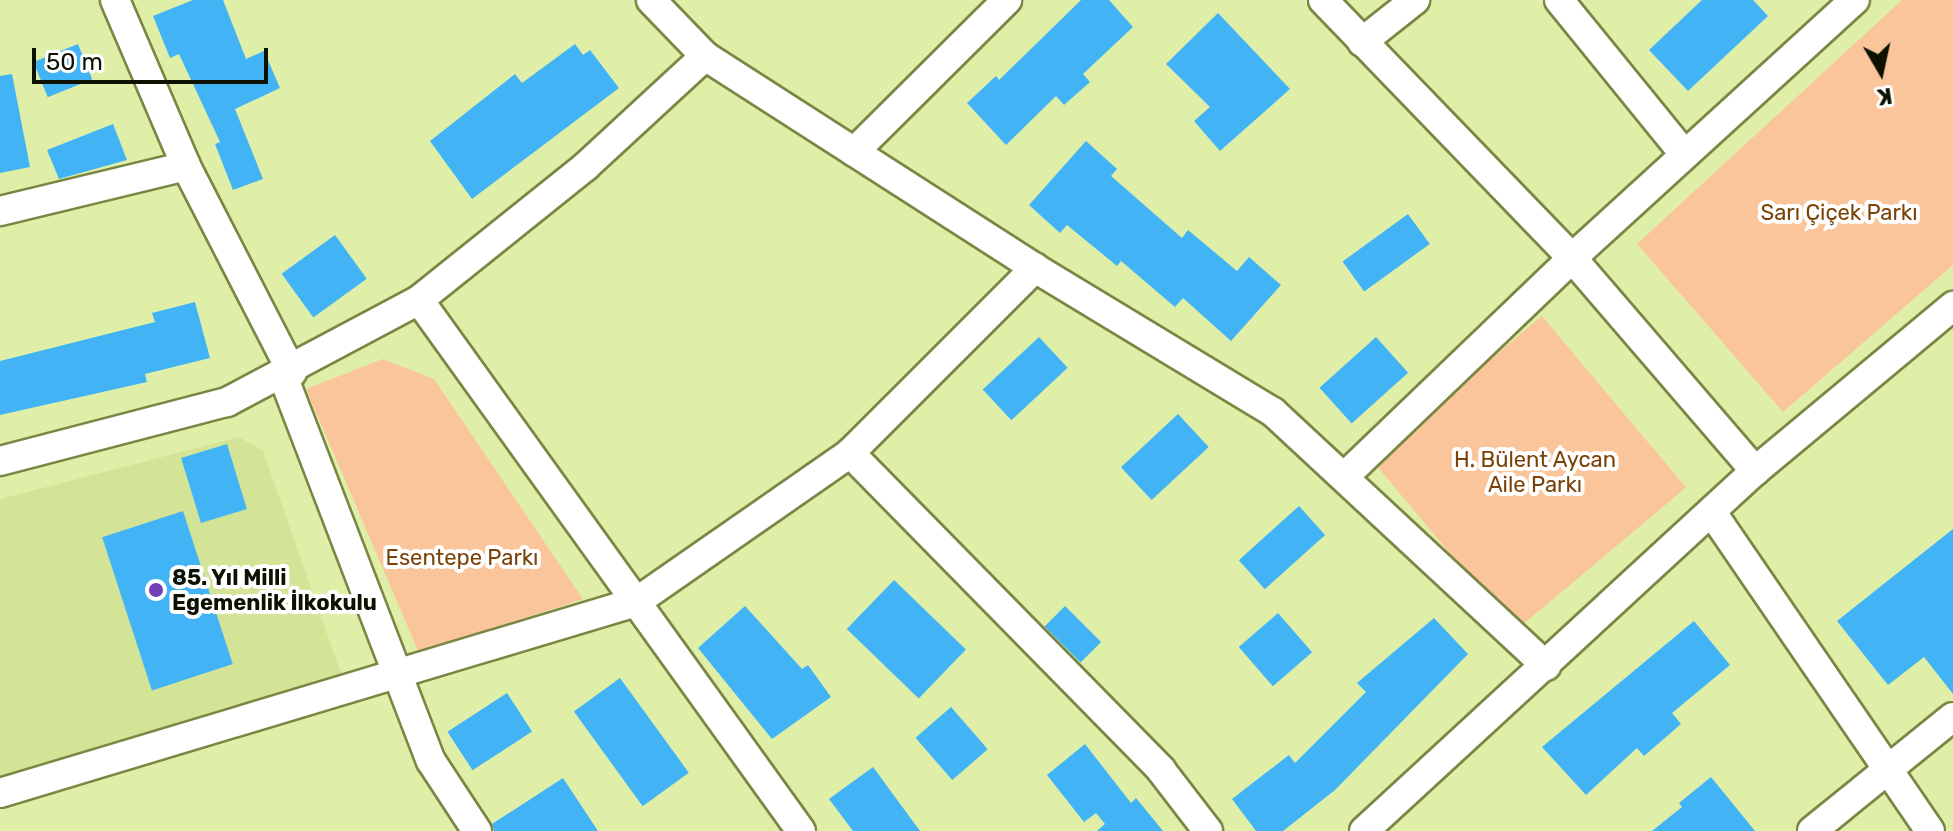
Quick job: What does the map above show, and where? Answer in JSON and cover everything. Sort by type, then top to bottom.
[{"type":"street","points":[[115,0],[186,166],[288,374],[397,677],[431,761],[477,831]]},
{"type":"street","points":[[651,0],[705,56],[1035,268],[1273,412],[1546,666]]},
{"type":"street","points":[[854,152],[1007,0]]},
{"type":"street","points":[[1323,0],[1572,258],[1755,471]]},
{"type":"street","points":[[1362,42],[1415,0]]},
{"type":"street","points":[[1559,0],[1684,154]]},
{"type":"street","points":[[1344,477],[1572,258],[1855,0]]},
{"type":"street","points":[[0,461],[227,402],[288,374],[419,300],[586,166],[705,56]]},
{"type":"street","points":[[0,211],[186,166]]},
{"type":"street","points":[[0,793],[397,677],[636,602],[850,453],[1035,268]]},
{"type":"street","points":[[419,300],[801,831]]},
{"type":"street","points":[[1364,831],[1713,514],[1755,471],[1953,306]]},
{"type":"street","points":[[850,453],[1161,770],[1208,831]]},
{"type":"street","points":[[1713,514],[1930,831]]},
{"type":"street","points":[[1812,831],[1953,717]]},
{"type":"shaded area","name":"85. Yıl Milli Egemenlik İlkokulu","points":[[239,437],[263,451],[344,682],[0,783],[0,499]]},
{"type":"green space","name":"Sarı Çiçek Parkı","points":[[1902,0],[1953,0],[1953,265],[1783,412],[1637,244]]},
{"type":"green space","name":"H. Bülent Aycan Aile Parkı","points":[[1542,316],[1686,488],[1515,631],[1371,459]]},
{"type":"green space","name":"Esentepe Parkı","points":[[383,359],[434,379],[583,599],[419,653],[306,389]]},
{"type":"building","points":[[193,0],[223,0],[246,59],[264,51],[280,88],[235,109],[263,179],[233,190],[215,144],[220,142],[179,54],[170,58],[153,16]]},
{"type":"building","points":[[1081,0],[1109,0],[1133,27],[1083,74],[1090,82],[1064,105],[1056,96],[1006,145],[967,103],[996,76],[999,80]]},
{"type":"building","points":[[1702,0],[1753,0],[1768,16],[1688,91],[1649,50]]},
{"type":"building","points":[[1218,13],[1290,89],[1220,151],[1194,121],[1210,107],[1166,64]]},
{"type":"building","points":[[78,44],[92,79],[48,97],[33,62]]},
{"type":"building","points":[[575,44],[583,55],[590,50],[619,88],[472,199],[430,141],[515,74],[522,83]]},
{"type":"building","points":[[12,74],[30,167],[0,173],[0,76]]},
{"type":"building","points":[[113,124],[127,160],[59,179],[47,150]]},
{"type":"building","points":[[1086,141],[1117,169],[1111,176],[1182,238],[1188,230],[1237,271],[1249,257],[1281,285],[1231,341],[1183,298],[1175,307],[1121,261],[1117,266],[1067,225],[1060,233],[1029,205]]},
{"type":"building","points":[[1408,214],[1430,244],[1364,292],[1342,262]]},
{"type":"building","points":[[335,235],[367,279],[313,317],[282,274]]},
{"type":"building","points":[[195,302],[210,358],[145,374],[147,382],[0,415],[0,361],[155,322],[152,313]]},
{"type":"building","points":[[1039,337],[1068,368],[1011,420],[983,390]]},
{"type":"building","points":[[1376,337],[1408,373],[1352,424],[1320,388]]},
{"type":"building","points":[[1178,414],[1209,447],[1152,500],[1121,467]]},
{"type":"building","points":[[227,444],[247,509],[201,523],[181,458]]},
{"type":"building","points":[[1299,506],[1325,535],[1265,589],[1239,560]]},
{"type":"building","points":[[183,511],[233,664],[152,690],[102,537]]},
{"type":"building","points":[[1953,529],[1953,694],[1924,657],[1888,685],[1837,621]]},
{"type":"building","points":[[894,580],[966,649],[919,698],[847,629]]},
{"type":"building","points":[[745,606],[802,669],[808,665],[831,697],[772,739],[698,648]]},
{"type":"building","points":[[1065,606],[1101,642],[1081,663],[1044,627]]},
{"type":"building","points":[[1278,613],[1312,652],[1273,686],[1239,647]]},
{"type":"building","points":[[1434,618],[1468,654],[1335,790],[1283,831],[1256,831],[1232,799],[1289,755],[1295,763],[1366,692],[1357,683]]},
{"type":"building","points":[[1694,621],[1730,665],[1672,713],[1681,724],[1644,756],[1637,748],[1586,795],[1542,747]]},
{"type":"building","points":[[620,678],[689,773],[643,806],[574,712]]},
{"type":"building","points":[[507,693],[532,732],[473,770],[447,732]]},
{"type":"building","points":[[951,707],[988,749],[952,780],[916,738]]},
{"type":"building","points":[[1085,744],[1131,803],[1136,798],[1163,831],[1097,831],[1105,824],[1096,813],[1084,822],[1047,775]]},
{"type":"building","points":[[873,767],[920,831],[853,831],[829,799]]},
{"type":"building","points":[[1711,777],[1755,831],[1652,831],[1682,807],[1679,803]]},
{"type":"building","points":[[563,778],[598,831],[494,831],[492,824]]},
{"type":"place","name":"85. Yıl Milli Egemenlik İlkokulu","points":[[156,590]]}]
